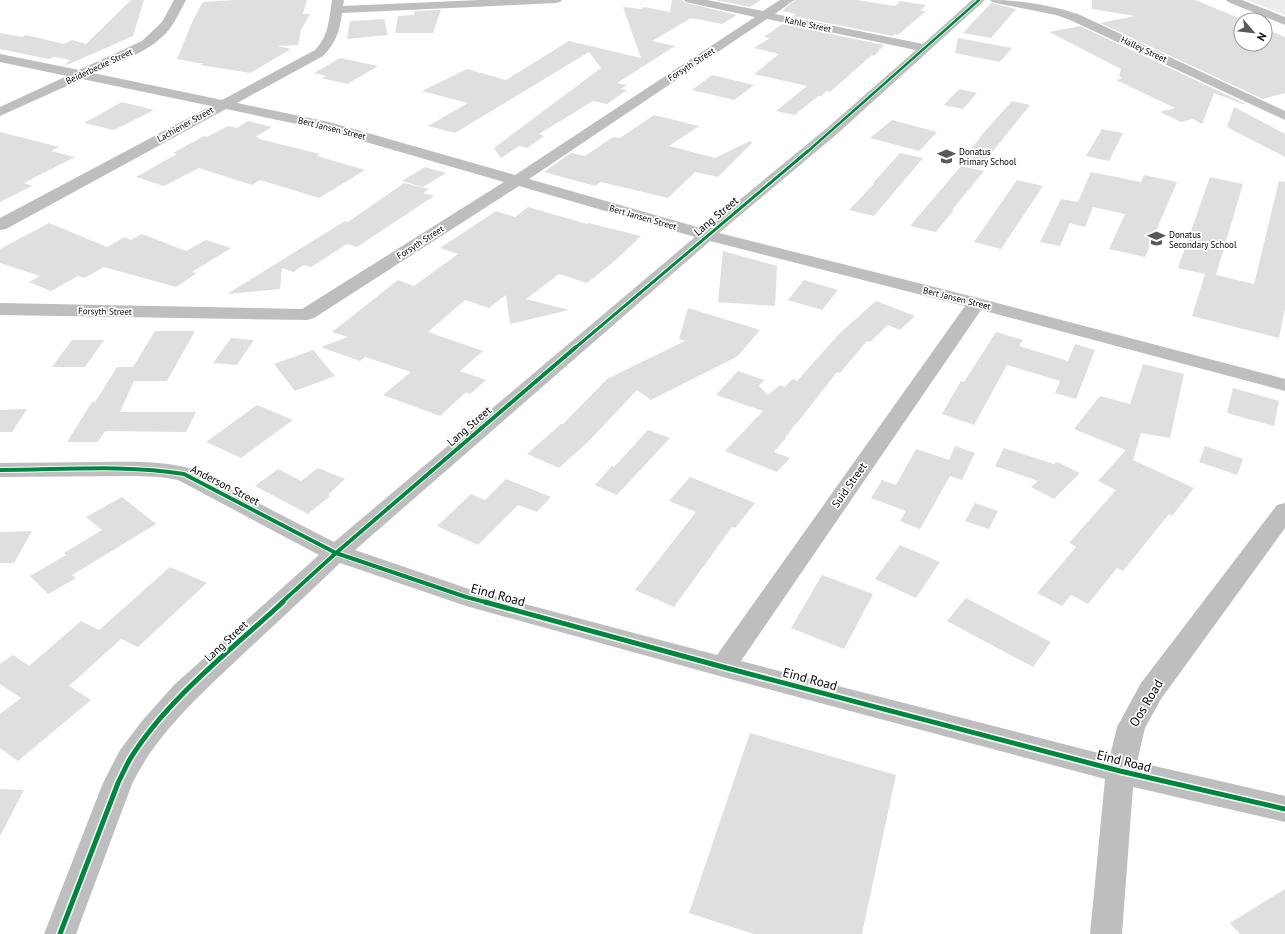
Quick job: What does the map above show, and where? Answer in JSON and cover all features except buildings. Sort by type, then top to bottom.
[{"type":"street","name":"Beiderbecke Street","points":[[0,112],[146,44],[162,32],[180,0]]},
{"type":"street","points":[[337,5],[556,0]]},
{"type":"street","name":"Kahle Street","points":[[690,0],[926,48]]},
{"type":"street","name":"Forsyth Street","points":[[0,309],[307,314],[516,181],[788,0]]},
{"type":"street","name":"Lang Street","points":[[60,934],[118,783],[130,759],[152,729],[184,693],[336,553],[707,235],[832,131],[979,0]]},
{"type":"street","name":"Halley Street","points":[[996,0],[1059,12],[1074,17],[1285,116]]},
{"type":"street","points":[[1232,0],[1285,21]]},
{"type":"street","name":"Lachiener Street","points":[[0,225],[319,53],[331,40],[337,5]]},
{"type":"street","name":"Bert Jansen Street","points":[[0,58],[331,127],[707,235],[976,303],[1285,385]]},
{"type":"street","name":"Suid Street","points":[[723,667],[976,303]]},
{"type":"street","name":"Anderson Street","points":[[0,470],[141,469],[160,470],[184,474],[336,553]]},
{"type":"street","name":"Oos Road","points":[[1106,934],[1120,771],[1131,727],[1151,691],[1285,511]]},
{"type":"street","name":"Eind Road","points":[[336,553],[466,597],[723,667],[1120,771],[1285,809]]},
{"type":"shaded area","points":[[1247,0],[1285,0],[1285,15]]},
{"type":"cycle path","points":[[60,934],[118,783],[130,759],[152,729],[184,693],[336,553],[707,235],[832,131],[979,0]]},
{"type":"cycle path","points":[[0,470],[135,469],[160,470],[184,474],[336,553],[466,597],[723,667],[1120,771],[1285,809]]},
{"type":"place","name":"Donatus Primary School","points":[[946,156]]},
{"type":"place","name":"Donatus Secondary School","points":[[1156,239]]}]
